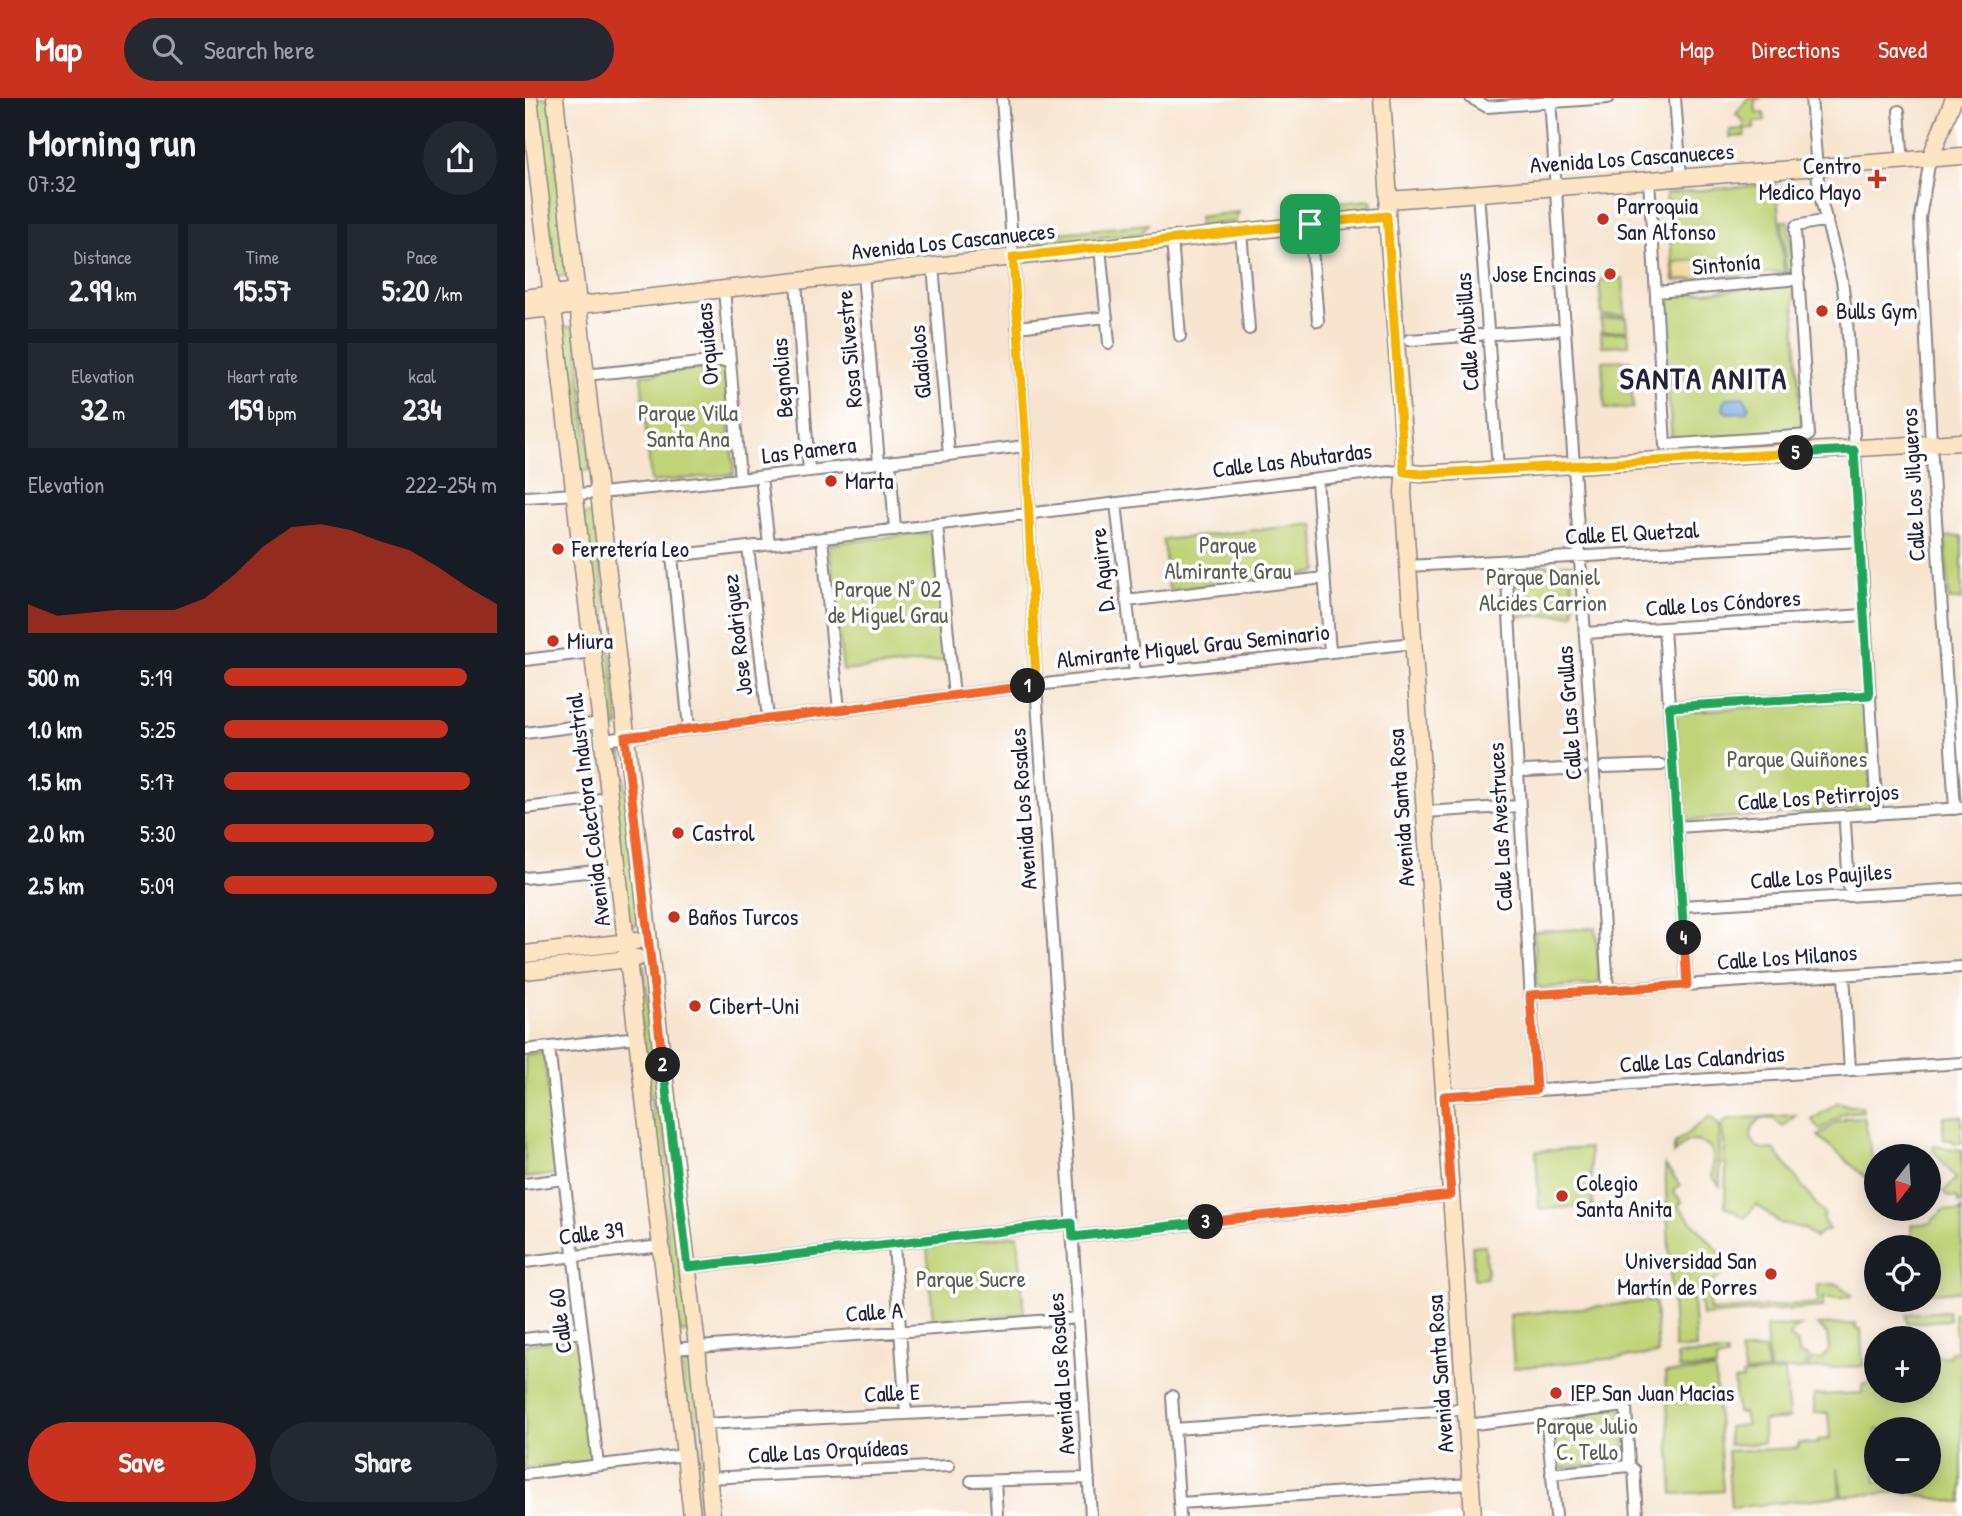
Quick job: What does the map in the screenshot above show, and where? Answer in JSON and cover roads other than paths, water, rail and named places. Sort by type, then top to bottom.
[{"type":"street","name":"Avenida Colectora Industrial","points":[[529,98],[692,1516]]},
{"type":"street","name":"Avenida Colectora Industrial","points":[[555,98],[597,493],[697,1346],[712,1516]]},
{"type":"street","name":"Avenida Los Rosales","points":[[1002,98],[1026,446],[1036,685],[1091,1516]]},
{"type":"street","name":"Avenida Santa Rosa","points":[[1382,98],[1404,472],[1402,485],[1473,1516]]},
{"type":"street","points":[[1471,98],[1481,105],[1492,107],[1550,100],[1608,98]]},
{"type":"street","points":[[1675,98],[1681,177]]},
{"type":"street","points":[[1811,98],[1816,167],[1826,220],[1842,280],[1847,320],[1877,814]]},
{"type":"street","points":[[1930,159],[1954,98]]},
{"type":"street","name":"Calle Las Grullas","points":[[1550,100],[1608,990]]},
{"type":"street","points":[[1899,111],[1902,151]]},
{"type":"street","name":"Avenida Los Cascanueces","points":[[525,311],[553,301],[577,298],[724,289],[1310,224],[1478,192],[1962,156]]},
{"type":"street","name":"Calle Los Jilgueros","points":[[1930,159],[1920,218],[1931,444],[1958,809]]},
{"type":"street","points":[[1649,180],[1665,444],[1809,435],[1795,231],[1796,226],[1826,220]]},
{"type":"street","name":"Calle Abubillas","points":[[1478,192],[1498,469]]},
{"type":"street","points":[[1310,224],[1318,321]]},
{"type":"street","points":[[1241,232],[1249,330]]},
{"type":"street","points":[[1172,239],[1180,336]]},
{"type":"street","points":[[1100,247],[1109,343]]},
{"type":"street","name":"Gladiolos","points":[[933,266],[949,455]]},
{"type":"street","name":"Rosa Silvestre","points":[[863,274],[884,463],[895,530]]},
{"type":"street","name":"Sintonía","points":[[1657,292],[1799,279]]},
{"type":"street","name":"Begnolias","points":[[796,281],[809,471]]},
{"type":"street","name":"Orquideas","points":[[724,289],[740,479]]},
{"type":"street","name":"Avenida Los Cascanueces","points":[[525,298],[553,301]]},
{"type":"street","points":[[1017,327],[1107,317]]},
{"type":"street","points":[[1494,334],[1557,330]]},
{"type":"street","points":[[1409,340],[1480,335]]},
{"type":"street","points":[[585,375],[730,360]]},
{"type":"street","name":"Calle Las Abutardas","points":[[689,728],[672,556],[1387,471],[1421,474],[1962,442]]},
{"type":"street","name":"Las Pamera","points":[[525,497],[761,477],[1026,446]]},
{"type":"street","points":[[761,477],[769,544]]},
{"type":"street","points":[[1317,480],[1330,652]]},
{"type":"street","name":"D. Aguirre","points":[[1116,503],[1135,674]]},
{"type":"street","points":[[937,524],[954,696]]},
{"type":"street","points":[[822,538],[839,710]]},
{"type":"street","name":"Calle El Quetzal","points":[[1408,566],[1860,541]]},
{"type":"street","name":"Jose Rodriguez","points":[[748,547],[768,719]]},
{"type":"street","name":"Calle Las Avestruces","points":[[1506,561],[1536,1090]]},
{"type":"street","points":[[1126,601],[1324,578]]},
{"type":"street","name":"Calle Los Cóndores","points":[[1585,633],[1864,615]]},
{"type":"street","points":[[1664,628],[1687,985]]},
{"type":"street","name":"Almirante Miguel Grau Seminario","points":[[603,740],[1036,685],[1413,643]]},
{"type":"street","points":[[525,660],[593,652]]},
{"type":"street","points":[[1669,707],[1869,695]]},
{"type":"street","points":[[525,733],[601,723]]},
{"type":"street","points":[[1604,767],[1661,765]]},
{"type":"street","points":[[1525,771],[1583,768]]},
{"type":"street","points":[[525,808],[610,798]]},
{"type":"street","points":[[1425,812],[1520,806]]},
{"type":"street","name":"Calle Los Petirrojos","points":[[1677,827],[1958,809]]},
{"type":"street","points":[[1845,824],[1849,887]]},
{"type":"street","points":[[525,878],[618,869]]},
{"type":"street","name":"Calle Los Paujiles","points":[[1682,906],[1962,889]]},
{"type":"street","points":[[525,954],[649,940]]},
{"type":"street","points":[[525,971],[650,957]]},
{"type":"street","name":"Calle Los Milanos","points":[[1530,995],[1962,967]]},
{"type":"street","points":[[1844,975],[1850,1070]]},
{"type":"street","points":[[525,1051],[637,1037]]},
{"type":"street","name":"Calle 60","points":[[549,1048],[598,1465]]},
{"type":"street","name":"Calle Las Calandrias","points":[[1444,1096],[1962,1063]]},
{"type":"street","points":[[525,1184],[564,1180]]},
{"type":"street","points":[[1073,1237],[1451,1195]]},
{"type":"street","points":[[688,1267],[1072,1223]]},
{"type":"street","points":[[894,1244],[906,1414]]},
{"type":"street","name":"Calle 39","points":[[525,1262],[661,1246]]},
{"type":"street","name":"Calle A","points":[[673,1349],[1078,1318]]},
{"type":"street","points":[[525,1339],[582,1332]]},
{"type":"street","points":[[1172,1396],[1180,1516]]},
{"type":"street","name":"Calle E","points":[[703,1424],[1084,1405]]},
{"type":"street","points":[[1174,1429],[1546,1415],[1626,1406],[1629,1466]]},
{"type":"street","points":[[1546,1415],[1556,1516]]},
{"type":"street","points":[[525,1474],[685,1455]]},
{"type":"street","name":"Calle Las Orquídeas","points":[[709,1478],[949,1466]]},
{"type":"street","points":[[1552,1474],[1629,1466],[1634,1470],[1637,1516]]},
{"type":"street","points":[[971,1481],[1089,1478]]},
{"type":"street","points":[[995,1481],[997,1516]]},
{"type":"street","points":[[1179,1503],[1470,1483]]},
{"type":"water","points":[[1744,397],[1749,406],[1746,412],[1724,411],[1723,403],[1726,398]]},
{"type":"place","name":"Centro Medico Mayo","points":[[1877,179]]},
{"type":"place","name":"Parroquia San Alfonso","points":[[1603,219]]},
{"type":"place","name":"Jose Encinas","points":[[1610,274]]},
{"type":"place","name":"Bulls Gym","points":[[1822,311]]},
{"type":"place","name":"Marta","points":[[831,481]]},
{"type":"place","name":"Ferretería Leo","points":[[558,549]]},
{"type":"place","name":"Miura","points":[[553,641]]},
{"type":"place","name":"Castrol","points":[[678,833]]},
{"type":"place","name":"Baños Turcos","points":[[674,917]]},
{"type":"place","name":"Cibert-Uni","points":[[695,1006]]},
{"type":"place","name":"Colegio Santa Anita","points":[[1562,1196]]},
{"type":"place","name":"Universidad San Martín de Porres","points":[[1771,1274]]},
{"type":"place","name":"IEP San Juan Macias","points":[[1556,1393]]},
{"type":"district","name":"SANTA ANITA","points":[[1704,379]]},
{"type":"park label","name":"Parque Villa Santa Ana","points":[[688,426]]},
{"type":"park label","name":"Parque Almirante Grau","points":[[1228,558]]},
{"type":"park label","name":"Parque Daniel Alcides Carrion","points":[[1543,590]]},
{"type":"park label","name":"Parque N° 02 de Miguel Grau","points":[[888,602]]},
{"type":"park label","name":"Parque Quiñones","points":[[1797,759]]},
{"type":"park label","name":"Parque Sucre","points":[[971,1279]]},
{"type":"park label","name":"Parque Julio C. Tello","points":[[1587,1439]]}]
